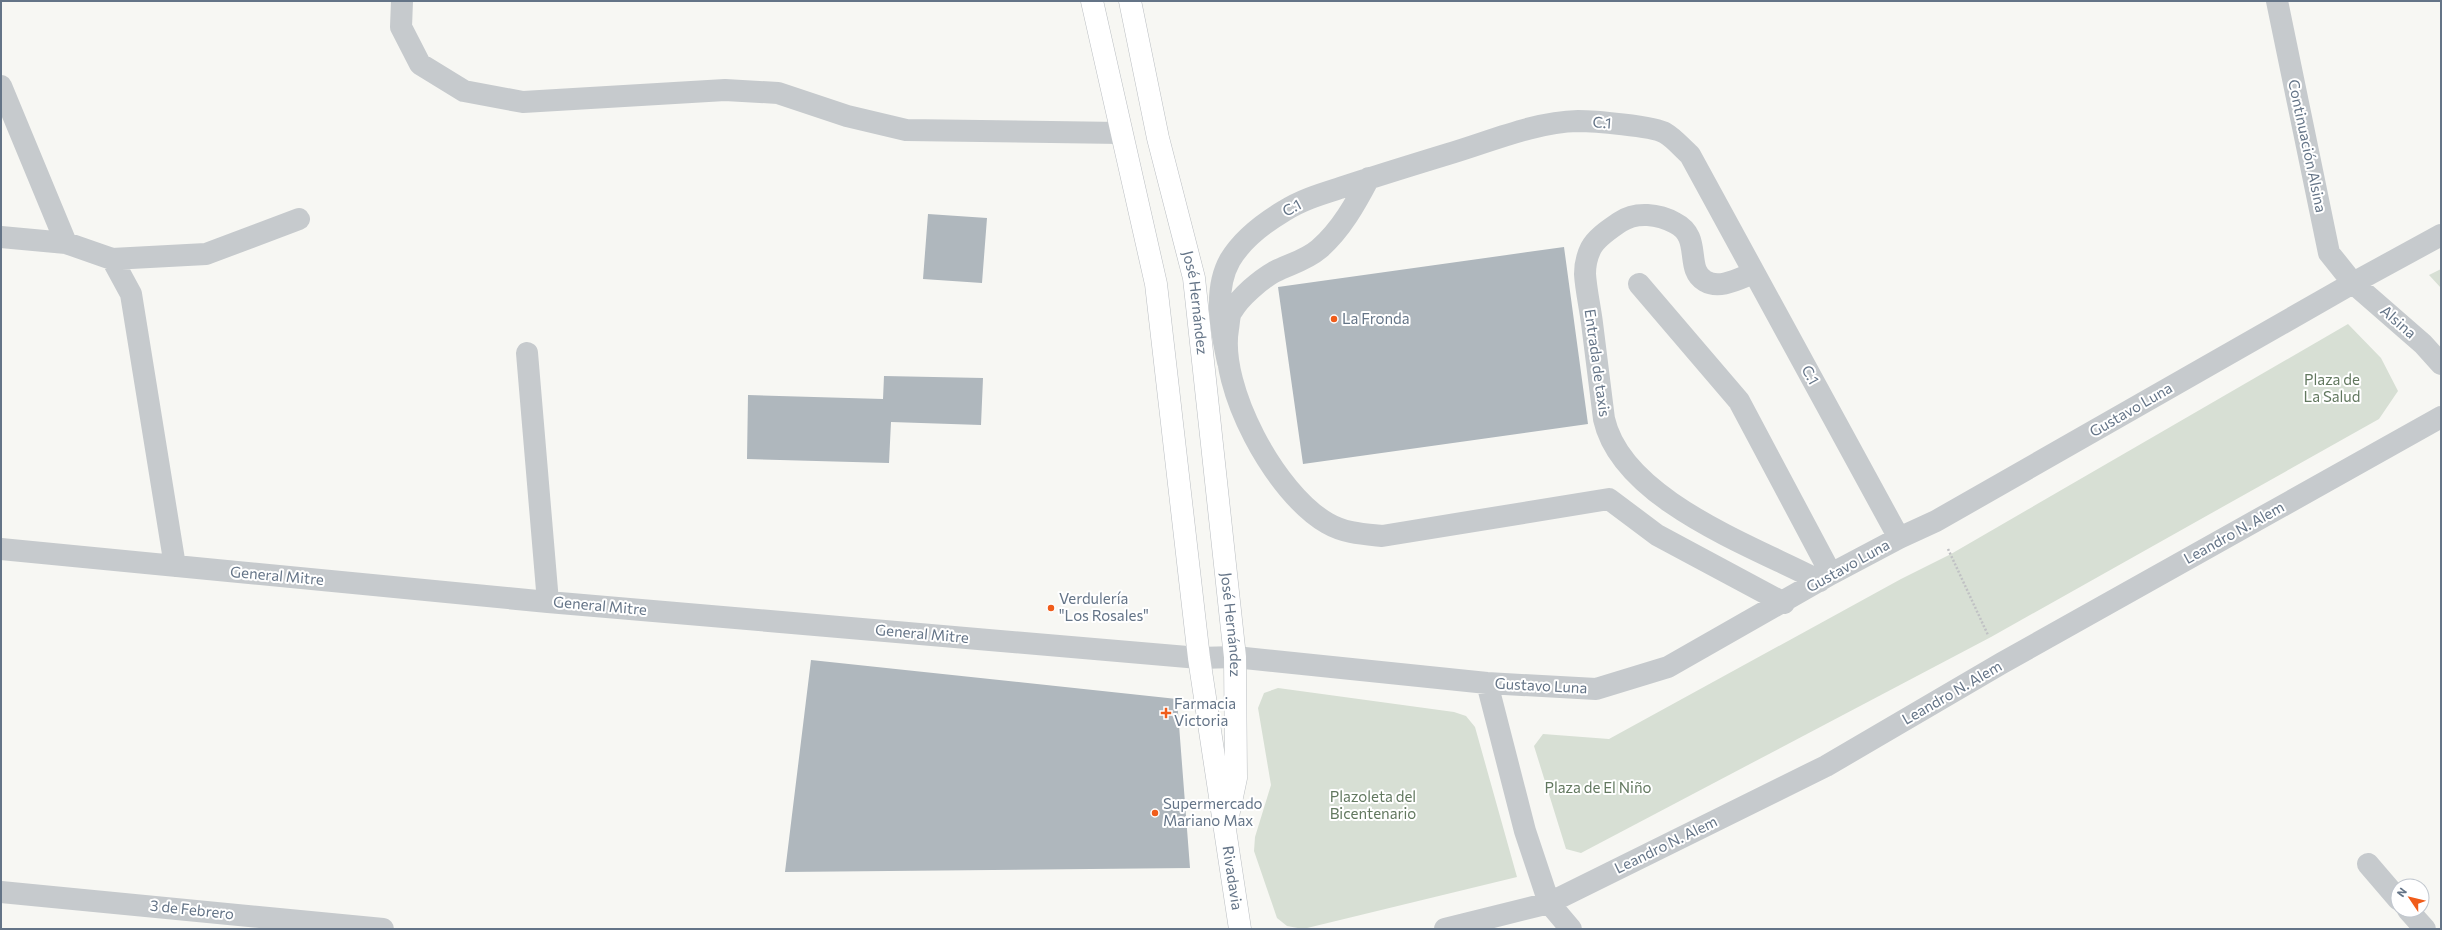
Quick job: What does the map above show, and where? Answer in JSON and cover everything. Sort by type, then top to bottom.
[{"type":"main road","points":[[1092,1],[1156,284],[1198,658],[1226,826]]},
{"type":"main road","name":"José Hernández","points":[[1130,1],[1158,138],[1194,278],[1235,657],[1236,778],[1226,826]]},
{"type":"main road","name":"Rivadavia","points":[[1226,826],[1240,929]]},
{"type":"street","points":[[402,1],[401,27],[420,64],[464,91],[523,102],[740,91],[778,93],[847,116],[906,130],[1121,133]]},
{"type":"street","name":"Continuación Alsina","points":[[2277,1],[2329,253],[2353,283]]},
{"type":"street","points":[[1,86],[66,243]]},
{"type":"street","name":"C.1","points":[[1228,362],[1222,325],[1221,292],[1226,271],[1240,247],[1258,230],[1284,210],[1314,197],[1370,178],[1535,128],[1577,121],[1614,123],[1664,132],[1690,155],[1899,538]]},
{"type":"street","points":[[1370,178],[1355,205],[1337,231],[1319,249],[1298,263],[1274,272],[1249,292],[1231,312],[1227,337],[1228,362],[1239,402],[1258,445],[1281,478],[1306,507],[1327,522],[1355,534],[1382,536],[1609,499],[1657,535],[1784,602]]},
{"type":"street","name":"Entrada de taxis","points":[[1754,273],[1722,284],[1705,281],[1698,276],[1695,268],[1693,244],[1684,228],[1664,218],[1651,215],[1623,220],[1598,238],[1592,247],[1585,274],[1604,419],[1609,438],[1615,448],[1656,493],[1688,515],[1825,578]]},
{"type":"street","points":[[1,237],[66,243],[112,259],[206,254],[299,219]]},
{"type":"street","name":"Gustavo Luna","points":[[1198,658],[1235,657],[1487,683],[1596,688],[1668,667],[1825,578],[1899,538],[1936,521],[2353,283],[2441,235]]},
{"type":"street","points":[[112,259],[131,294],[175,566]]},
{"type":"street","name":"Alsina","points":[[2353,283],[2423,344],[2441,364]]},
{"type":"street","points":[[1639,284],[1739,401],[1825,578]]},
{"type":"street","points":[[527,353],[548,602]]},
{"type":"street","points":[[1204,364],[1228,362]]},
{"type":"street","name":"Leandro N. Alem","points":[[1445,929],[1550,903],[1826,766],[2002,663],[2441,417]]},
{"type":"street","name":"General Mitre","points":[[1,550],[548,602],[1198,658]]},
{"type":"street","points":[[1487,683],[1525,831],[1550,903],[1571,929]]},
{"type":"street","points":[[2368,864],[2390,890]]},
{"type":"street","name":"3 de Febrero","points":[[1,892],[383,929]]},
{"type":"street","points":[[2415,918],[2425,929]]},
{"type":"path","points":[[1936,521],[2002,663]]},
{"type":"green space","points":[[2441,269],[2441,288],[2429,275]]},
{"type":"green space","points":[[2348,324],[2381,358],[2398,391],[2379,419],[1991,637],[1581,853],[1566,849],[1534,746],[1543,734],[1609,739],[1901,579],[1951,554]]},
{"type":"green space","name":"Plazoleta del Bicentenario","points":[[1278,688],[1454,712],[1466,716],[1475,727],[1517,877],[1303,929],[1287,926],[1277,918],[1254,851],[1255,837],[1271,785],[1258,708],[1264,693]]},
{"type":"building","points":[[928,214],[987,218],[982,283],[923,279]]},
{"type":"building","points":[[1564,247],[1588,424],[1303,464],[1278,287]]},
{"type":"building","points":[[884,376],[983,378],[981,425],[891,422],[889,463],[747,459],[748,395],[883,399]]},
{"type":"building","points":[[811,660],[1177,699],[1190,868],[785,872]]},
{"type":"place","name":"La Fronda","points":[[1334,319]]},
{"type":"place","name":"Verdulería \"Los Rosales\"","points":[[1051,608]]},
{"type":"place","name":"Farmacia Victoria","points":[[1166,713]]},
{"type":"place","name":"Supermercado Mariano Max","points":[[1155,813]]},
{"type":"park label","name":"Plaza de La Salud","points":[[2332,388]]},
{"type":"park label","name":"Plaza de El Niño","points":[[1598,788]]}]
